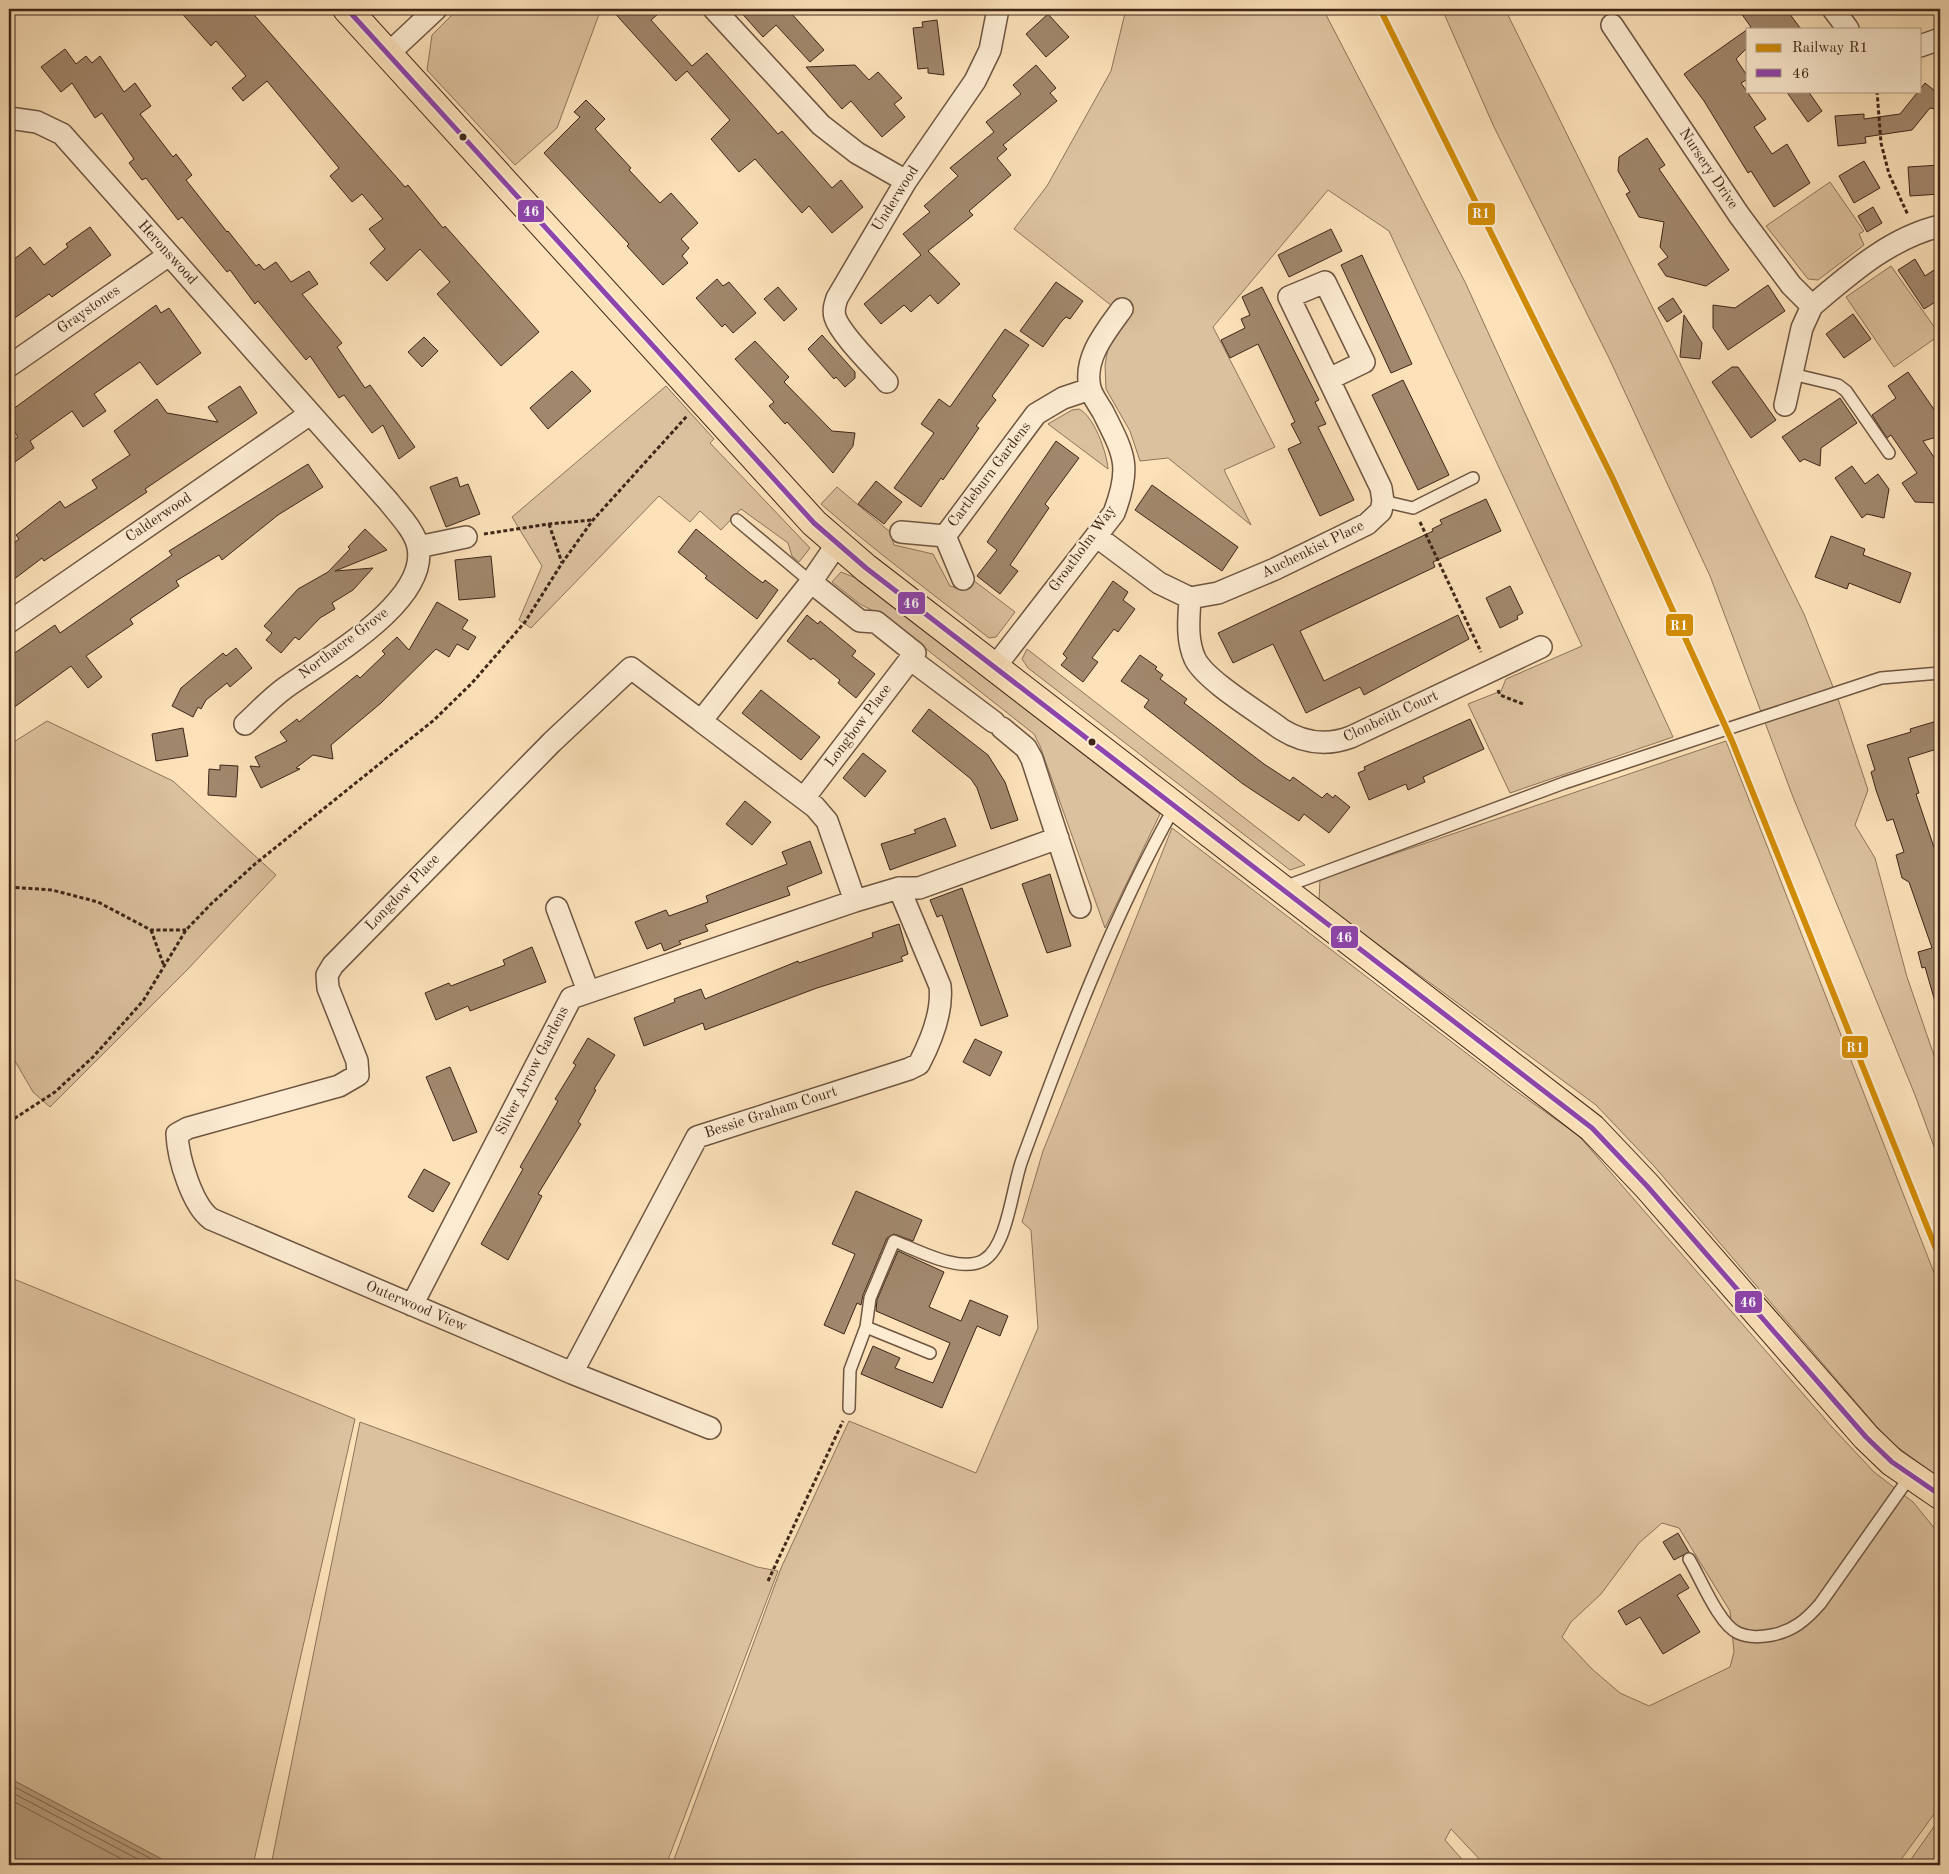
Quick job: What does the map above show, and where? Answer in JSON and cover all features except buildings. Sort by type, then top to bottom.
[{"type":"highway","points":[[347,9],[781,489],[837,544],[994,668],[1592,1128],[1647,1186],[1866,1437],[1892,1462],[1940,1495]]},
{"type":"street","points":[[388,54],[436,9]]},
{"type":"street","points":[[714,9],[821,125],[857,153],[906,181]]},
{"type":"street","name":"Underwood","points":[[886,382],[842,330],[835,318],[834,308],[840,291],[906,181],[975,81],[990,50],[998,9]]},
{"type":"street","points":[[1833,9],[1847,28]]},
{"type":"street","name":"Nursery Drive","points":[[1612,25],[1739,215],[1791,285],[1812,306]]},
{"type":"street","points":[[1922,45],[1940,39]]},
{"type":"street","name":"Heronswood","points":[[9,118],[37,122],[62,134],[310,414]]},
{"type":"street","points":[[1785,405],[1802,328],[1812,306],[1857,267],[1915,232],[1940,226]]},
{"type":"street","name":"Graystones","points":[[9,366],[169,255]]},
{"type":"street","points":[[1090,389],[1090,374],[1095,349],[1122,310]]},
{"type":"street","points":[[1329,379],[1381,488],[1383,501]]},
{"type":"street","name":"Groatholm Way","points":[[994,668],[1114,513],[1120,498],[1124,456],[1117,438],[1090,389]]},
{"type":"street","name":"Cartleburn Gardens","points":[[945,536],[1036,414],[1063,398],[1090,389]]},
{"type":"street","points":[[310,414],[389,502],[411,532],[418,547],[466,538]]},
{"type":"street","name":"Calderwood","points":[[9,622],[310,414]]},
{"type":"street","name":"Auchenkist Place","points":[[1190,598],[1218,594],[1275,569],[1367,524],[1381,511],[1383,501]]},
{"type":"street","name":"Cartleburn Gardens","points":[[901,532],[945,536]]},
{"type":"street","name":"Cartleburn Gardens","points":[[945,536],[963,579]]},
{"type":"street","points":[[1096,536],[1159,583],[1190,598]]},
{"type":"street","points":[[837,544],[811,582],[701,721],[804,798],[827,822],[855,901]]},
{"type":"street","name":"Northacre Grove","points":[[245,724],[273,698],[358,637],[392,609],[410,586],[416,566],[418,547]]},
{"type":"street","points":[[811,582],[860,621],[876,622],[912,656],[1026,748],[1032,759],[1080,907]]},
{"type":"street","name":"Clonbeith Court","points":[[1190,598],[1188,627],[1191,644],[1195,658],[1205,674],[1293,737],[1307,741],[1326,742],[1352,737],[1541,647]]},
{"type":"street","name":"Longbow Place","points":[[804,798],[912,656]]},
{"type":"street","name":"Longdow Place","points":[[177,1134],[188,1128],[339,1086],[358,1075],[357,1061],[328,988],[327,975],[334,965],[552,742],[631,668],[701,721]]},
{"type":"street","name":"Silver Arrow Gardens","points":[[412,1305],[570,998],[855,901],[899,888],[919,888],[1058,838]]},
{"type":"street","name":"Bessie Graham Court","points":[[572,1373],[697,1137],[910,1069],[919,1064],[938,1014],[941,997],[940,986],[899,888]]},
{"type":"street","points":[[557,908],[588,991]]},
{"type":"street","name":"Outerwood View","points":[[177,1134],[178,1146],[196,1204],[211,1219],[572,1373],[710,1428]]},
{"type":"lane","points":[[1792,374],[1838,385],[1846,391],[1889,452]]},
{"type":"lane","points":[[1383,501],[1414,508],[1473,478]]},
{"type":"lane","points":[[737,520],[811,582]]},
{"type":"lane","points":[[1282,888],[1564,783],[1881,678],[1940,673]]},
{"type":"lane","points":[[849,1408],[850,1370],[866,1327],[870,1298],[894,1241],[947,1262],[973,1264],[989,1256],[1000,1240],[1015,1179],[1093,979],[1144,861],[1175,806]]},
{"type":"lane","points":[[866,1327],[930,1353]]},
{"type":"lane","points":[[1689,1559],[1723,1618],[1736,1632],[1756,1638],[1791,1630],[1808,1618],[1820,1604],[1911,1475]]},
{"type":"path","points":[[1877,92],[1882,143],[1889,174],[1915,232]]},
{"type":"path","points":[[9,1122],[55,1092],[93,1057],[143,1000],[186,930],[211,904],[254,864],[434,720],[472,683],[525,622],[562,563],[593,520],[701,400]]},
{"type":"path","points":[[1414,508],[1500,695],[1523,704]]},
{"type":"path","points":[[466,538],[549,524],[593,520]]},
{"type":"path","points":[[549,524],[562,563]]},
{"type":"path","points":[[9,887],[52,890],[98,902],[151,930],[186,930]]},
{"type":"path","points":[[151,930],[164,966]]},
{"type":"path","points":[[768,1581],[849,1408]]},
{"type":"shaded area","points":[[458,9],[601,9],[557,128],[515,165],[427,70],[432,35]]},
{"type":"shaded area","points":[[1126,9],[1323,9],[1465,282],[1673,737],[1510,793],[1468,704],[1501,691],[1506,679],[1582,646],[1389,231],[1328,190],[1213,327],[1275,447],[1224,470],[1251,525],[1168,458],[1140,461],[1130,431],[1106,389],[1105,365],[1109,343],[1126,317],[1014,229],[1047,186],[1111,71]]},
{"type":"shaded area","points":[[1442,9],[1505,9],[1804,614],[1839,702],[1868,790],[1855,825],[1875,858],[1907,977],[1940,1073],[1940,1163],[1915,1095],[1793,797],[1710,576],[1609,358],[1494,127]]},
{"type":"shaded area","points":[[1830,182],[1864,231],[1859,234],[1864,245],[1818,280],[1808,279],[1766,226]]},
{"type":"shaded area","points":[[1891,266],[1940,335],[1894,367],[1846,297]]},
{"type":"shaded area","points":[[666,386],[714,439],[710,443],[810,548],[799,562],[792,556],[788,543],[741,509],[721,530],[700,511],[690,522],[659,496],[531,628],[519,620],[542,566],[512,517]]},
{"type":"shaded area","points":[[1079,409],[1085,413],[1095,427],[1105,454],[1108,469],[1048,424],[1072,410]]},
{"type":"shaded area","points":[[837,487],[890,532],[894,545],[933,554],[950,586],[961,589],[973,580],[1015,612],[996,637],[989,638],[821,504]]},
{"type":"shaded area","points":[[841,572],[856,578],[1160,814],[1105,928],[1040,746],[1034,734],[887,618],[860,604],[832,582]]},
{"type":"shaded area","points":[[1027,649],[1305,865],[1290,870],[1028,668],[1022,659]]},
{"type":"shaded area","points":[[47,721],[173,781],[276,875],[188,969],[50,1107],[33,1092],[12,1056],[9,998],[9,884],[12,878],[9,843],[9,745]]},
{"type":"shaded area","points":[[1726,741],[1940,1288],[1940,1478],[1889,1441],[1654,1166],[1596,1105],[1319,901],[1320,879]]},
{"type":"shaded area","points":[[1172,828],[1512,1088],[1579,1136],[1831,1426],[1874,1472],[1913,1502],[1940,1535],[1940,1806],[1897,1865],[1485,1865],[1451,1829],[1445,1840],[1467,1865],[672,1865],[781,1568],[849,1421],[976,1473],[1038,1328],[1031,1230],[1022,1222],[1043,1151]],"holes":[[[1662,1523],[1679,1528],[1730,1611],[1734,1652],[1730,1667],[1649,1706],[1620,1693],[1592,1669],[1562,1637],[1571,1622],[1601,1594],[1639,1543]]]},
{"type":"shaded area","points":[[9,1277],[355,1419],[253,1865],[173,1865],[9,1778]]},
{"type":"shaded area","points":[[360,1422],[757,1567],[778,1571],[666,1865],[271,1865]]},
{"type":"shaded area","points":[[1940,1818],[1940,1865],[1907,1865]]},
{"type":"water","points":[[9,1778],[173,1865],[20,1865],[9,1860]]},
{"type":"rail line","name":"R1","points":[[1380,9],[1613,479],[1732,741],[1940,1259]]},
{"type":"transit line","name":"46","points":[[347,9],[814,523],[866,568],[1592,1128],[1647,1186],[1866,1437],[1892,1462],[1940,1495]]}]
